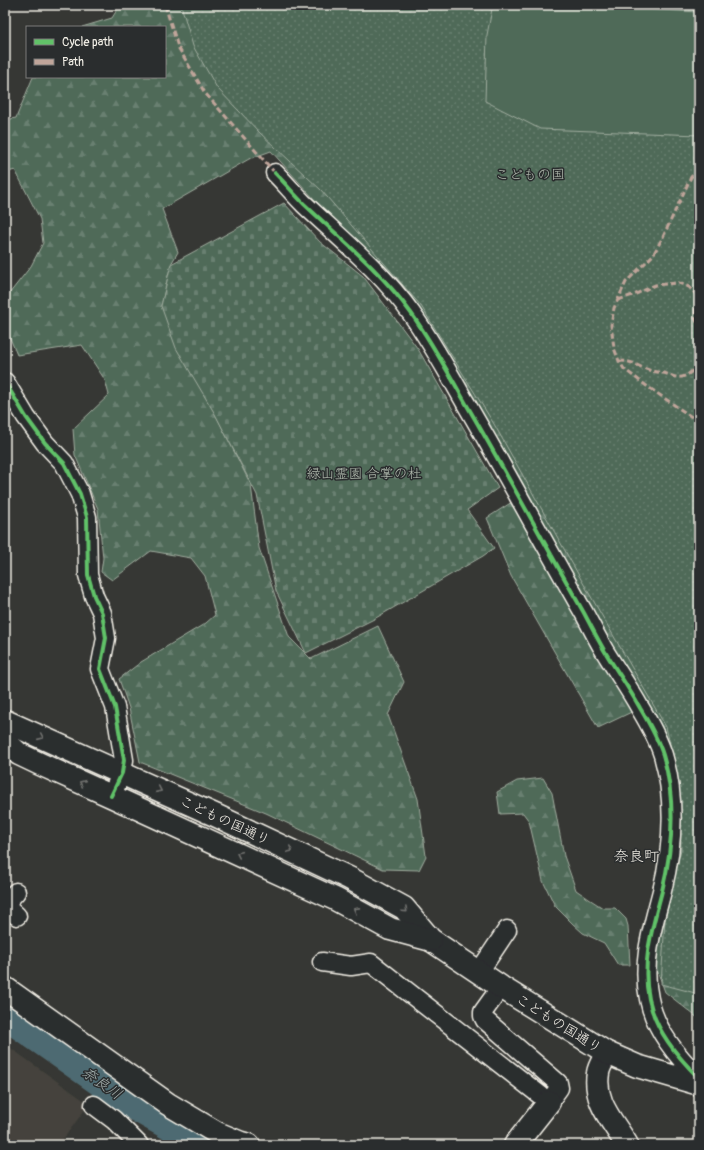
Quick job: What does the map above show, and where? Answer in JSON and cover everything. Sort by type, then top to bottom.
[{"type":"main road","name":"こどもの国通り","points":[[5,721],[217,816],[349,878],[404,908],[431,940],[501,987],[607,1053],[637,1066],[699,1084]]},
{"type":"main road","name":"こどもの国通り","points":[[5,741],[19,754],[334,899],[390,929],[431,940]]},
{"type":"main road","points":[[5,988],[168,1104],[217,1132],[249,1145]]},
{"type":"main road","points":[[607,1053],[598,1072],[598,1094],[604,1109],[627,1145]]},
{"type":"main road","points":[[515,1145],[550,1102]]},
{"type":"street","points":[[275,174],[302,202],[376,270],[411,313],[436,351],[601,644],[629,688],[653,731],[663,753],[670,783],[671,836],[662,888],[651,931],[646,976],[649,999],[656,1022],[667,1041],[687,1066],[699,1078]]},
{"type":"street","points":[[5,382],[26,417],[45,443],[64,463],[80,494],[87,517],[88,575],[94,596],[102,613],[106,638],[100,669],[114,707],[124,759],[122,773],[111,796]]},
{"type":"street","points":[[479,972],[507,930]]},
{"type":"street","points":[[322,962],[351,966],[371,963],[550,1102],[559,1088],[558,1083],[485,1020],[483,1016],[483,1012],[501,987]]},
{"type":"street","points":[[94,1105],[114,1120],[138,1145]]},
{"type":"shaded area","points":[[5,1044],[89,1104],[59,1145],[5,1145]]},
{"type":"green space","points":[[120,5],[493,5],[699,392],[699,1019],[665,992],[653,959],[673,782],[644,706],[598,728],[511,576],[487,518],[523,495],[360,250],[271,151],[249,159],[162,209],[178,252],[171,264],[161,306],[251,485],[259,548],[289,637],[311,659],[378,626],[404,682],[388,715],[418,799],[426,856],[419,870],[383,869],[266,813],[140,762],[129,708],[119,679],[141,662],[206,623],[215,615],[205,576],[191,558],[151,551],[112,580],[101,572],[103,558],[98,509],[75,455],[73,429],[109,395],[105,380],[82,345],[17,355],[5,326],[9,294],[31,266],[43,243],[40,219],[15,170],[5,173],[5,120],[16,118],[33,78],[166,78],[166,26],[85,26],[112,18]]},
{"type":"green space","name":"こどもの国","points":[[181,5],[699,5],[699,994],[661,984],[665,920],[681,849],[679,783],[666,727],[494,424],[421,306],[321,190],[260,133],[217,88],[193,46]]},
{"type":"green space","points":[[509,5],[565,5],[699,12],[699,135],[540,129],[485,101],[487,35],[492,9]]},
{"type":"green space","name":"緑山霊園 合掌の杜","points":[[284,203],[320,242],[363,276],[418,349],[498,488],[467,510],[494,548],[483,556],[374,619],[306,653],[276,591],[257,495],[215,414],[176,348],[161,306],[171,264]]},
{"type":"green space","points":[[543,778],[552,793],[564,856],[576,890],[603,908],[615,908],[626,919],[628,926],[630,965],[618,965],[604,943],[583,933],[555,906],[543,881],[529,821],[523,813],[500,814],[497,792],[517,781]]},
{"type":"waterway","name":"奈良川","points":[[5,1015],[136,1107],[204,1145]]},
{"type":"marked path","points":[[165,5],[178,47],[205,93],[275,173]]},
{"type":"marked path","points":[[699,169],[691,177],[653,255],[626,282],[614,308],[611,325],[614,348],[624,369],[699,422]]},
{"type":"marked path","points":[[618,300],[636,294],[655,285],[679,283],[689,287],[696,294],[695,318],[699,326]]},
{"type":"marked path","points":[[619,361],[630,362],[649,370],[674,377],[683,377],[699,363]]},
{"type":"cycle path","points":[[275,173],[304,204],[374,269],[411,313],[439,357],[604,650],[636,701],[656,737],[663,755],[667,772],[670,789],[672,823],[666,874],[649,944],[646,971],[647,985],[652,1010],[662,1032],[675,1052],[699,1078]]},
{"type":"cycle path","points":[[5,382],[26,417],[45,443],[64,463],[80,494],[87,517],[88,575],[94,596],[102,613],[106,638],[100,669],[115,707],[124,760],[122,773],[111,796]]},
{"type":"district","name":"奈良町","points":[[636,856]]}]
